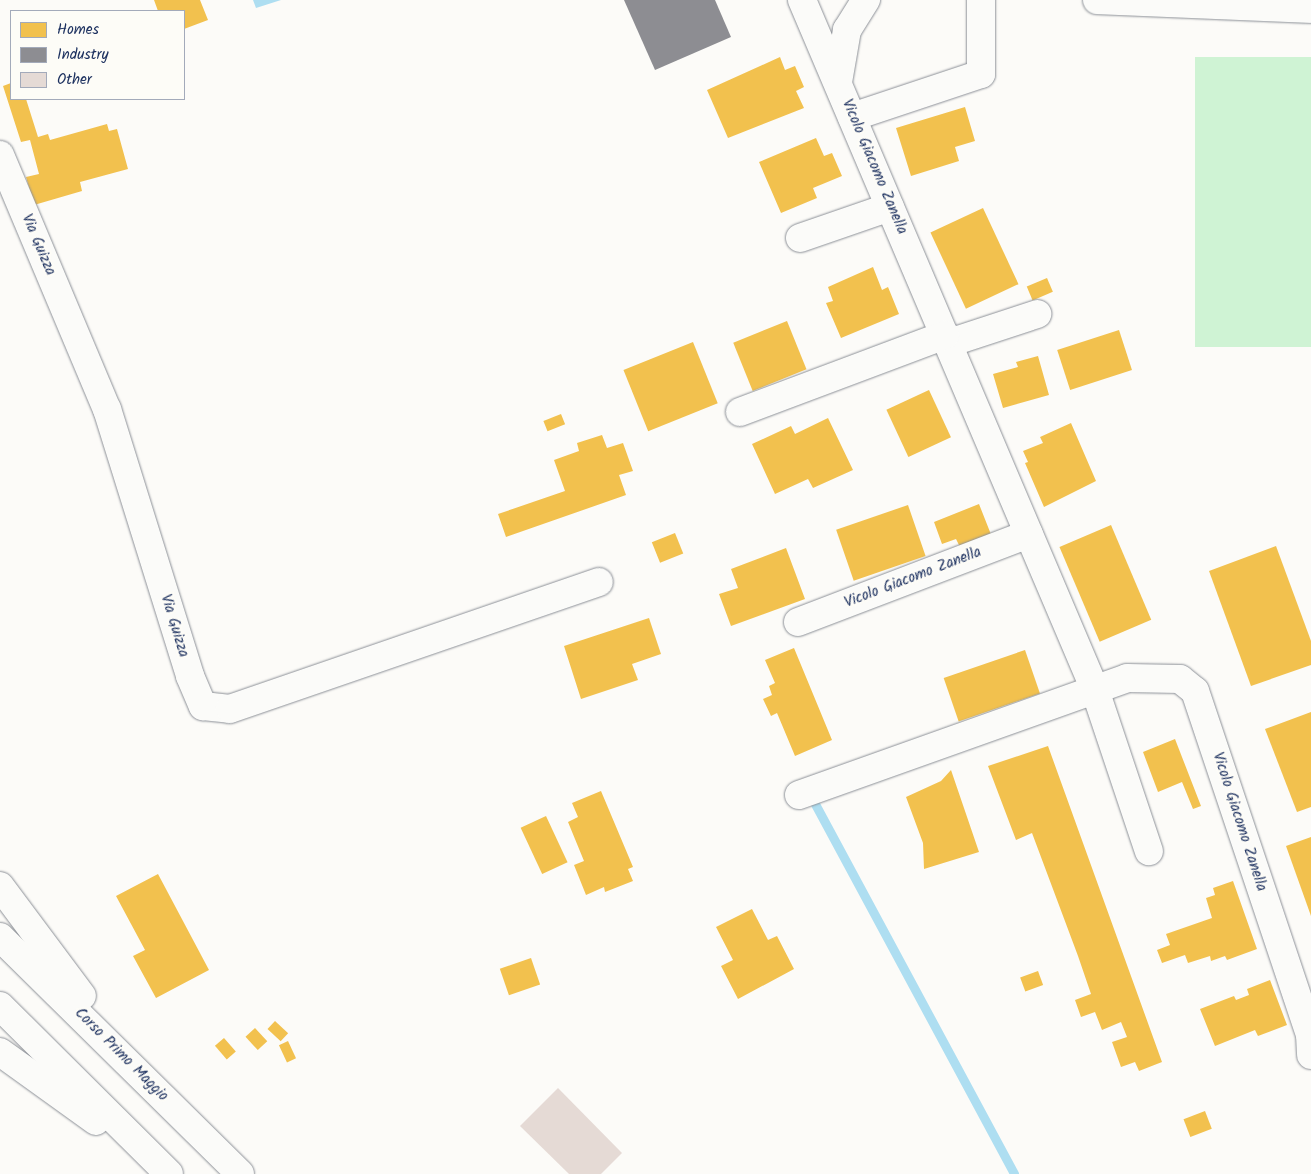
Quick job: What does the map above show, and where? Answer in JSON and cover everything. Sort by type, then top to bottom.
[{"type":"main road","name":"Vicolo Giacomo Zanella","points":[[802,0],[1095,690]]},
{"type":"main road","points":[[838,82],[847,30],[866,0]]},
{"type":"main road","points":[[852,117],[980,74],[981,0]]},
{"type":"main road","points":[[1099,0],[1311,9]]},
{"type":"main road","name":"Via Guizza","points":[[0,155],[107,409],[190,676],[203,706],[230,709],[599,582]]},
{"type":"main road","points":[[800,238],[890,206]]},
{"type":"main road","points":[[740,412],[947,339],[1037,314]]},
{"type":"main road","name":"Vicolo Giacomo Zanella","points":[[798,622],[1029,534]]},
{"type":"main road","name":"Vicolo Giacomo Zanella","points":[[799,795],[1127,678],[1180,679],[1195,690],[1310,1034],[1311,1055]]},
{"type":"main road","points":[[1095,690],[1149,851]]},
{"type":"main road","points":[[0,886],[143,1077]]},
{"type":"main road","name":"Corso Primo Maggio","points":[[0,937],[240,1174]]},
{"type":"main road","points":[[0,1006],[169,1174]]},
{"type":"main road","points":[[0,1052],[169,1174]]},
{"type":"green space","points":[[1195,57],[1311,57],[1311,347],[1195,347]]},
{"type":"water","points":[[253,0],[281,0],[256,8]]},
{"type":"building: Homes","points":[[154,0],[200,0],[208,20],[185,29],[185,10],[158,10]]},
{"type":"building: Homes","points":[[780,57],[785,70],[795,66],[804,87],[796,91],[804,108],[728,138],[707,90]]},
{"type":"building: Homes","points":[[10,83],[10,100],[26,100],[38,137],[48,134],[50,140],[107,124],[109,131],[117,129],[128,169],[80,182],[82,191],[34,205],[26,177],[39,174],[30,140],[21,142],[3,86]]},
{"type":"building: Homes","points":[[965,107],[975,141],[955,147],[959,161],[911,176],[896,128]]},
{"type":"building: Homes","points":[[816,138],[824,156],[832,153],[842,176],[813,188],[817,198],[781,213],[759,162]]},
{"type":"building: Homes","points":[[983,208],[1018,284],[966,309],[930,233]]},
{"type":"building: Homes","points":[[873,267],[882,290],[888,287],[899,314],[841,338],[826,303],[833,301],[828,287]]},
{"type":"building: Homes","points":[[1047,278],[1053,292],[1033,300],[1027,287]]},
{"type":"building: Homes","points":[[787,321],[806,369],[753,391],[733,343]]},
{"type":"building: Homes","points":[[1119,330],[1132,370],[1070,390],[1057,350]]},
{"type":"building: Homes","points":[[693,342],[718,403],[648,431],[623,370]]},
{"type":"building: Homes","points":[[1038,356],[1049,395],[1003,408],[993,374],[1018,367],[1016,362]]},
{"type":"building: Homes","points":[[929,390],[951,437],[908,457],[886,410]]},
{"type":"building: Homes","points":[[561,414],[565,424],[548,431],[543,421]]},
{"type":"building: Homes","points":[[828,418],[853,470],[813,488],[808,479],[775,494],[752,444],[791,426],[795,434]]},
{"type":"building: Homes","points":[[1071,423],[1096,481],[1044,507],[1025,463],[1028,462],[1023,451],[1043,443],[1040,437]]},
{"type":"building: Homes","points":[[602,435],[607,448],[623,443],[633,471],[619,475],[626,495],[506,537],[498,514],[565,491],[554,460],[579,451],[577,443]]},
{"type":"building: Homes","points":[[979,504],[992,537],[961,549],[956,539],[942,544],[934,522]]},
{"type":"building: Homes","points":[[908,505],[926,556],[854,581],[836,530]]},
{"type":"building: Homes","points":[[1111,525],[1151,620],[1100,642],[1059,547]]},
{"type":"building: Homes","points":[[675,533],[683,553],[660,563],[652,542]]},
{"type":"building: Homes","points":[[1276,546],[1311,641],[1311,665],[1251,686],[1209,571]]},
{"type":"building: Homes","points":[[786,548],[805,599],[731,626],[719,594],[738,588],[731,569]]},
{"type":"building: Homes","points":[[649,618],[661,654],[632,664],[638,680],[581,699],[564,646]]},
{"type":"building: Homes","points":[[794,648],[832,740],[795,756],[777,713],[771,716],[763,699],[772,695],[769,686],[775,683],[765,660]]},
{"type":"building: Homes","points":[[1025,650],[1040,693],[959,721],[944,678]]},
{"type":"building: Homes","points":[[1311,712],[1311,807],[1297,812],[1265,729]]},
{"type":"building: Homes","points":[[1175,739],[1201,806],[1193,809],[1182,782],[1158,792],[1143,752]]},
{"type":"building: Homes","points":[[1048,746],[1162,1062],[1139,1071],[1135,1062],[1121,1067],[1112,1042],[1127,1037],[1121,1022],[1102,1030],[1095,1012],[1081,1017],[1075,1000],[1091,994],[1078,956],[1032,833],[1016,840],[988,766]]},
{"type":"building: Homes","points":[[951,770],[979,852],[924,869],[923,843],[906,797],[941,781]]},
{"type":"building: Homes","points":[[601,791],[633,867],[628,869],[633,881],[605,892],[604,887],[586,895],[574,865],[584,861],[568,822],[578,817],[572,803]]},
{"type":"building: Homes","points":[[546,816],[568,862],[542,874],[521,828]]},
{"type":"building: Homes","points":[[1311,837],[1311,916],[1286,846]]},
{"type":"building: Homes","points":[[158,874],[209,970],[156,998],[133,956],[145,950],[116,896]]},
{"type":"building: Homes","points":[[1233,881],[1257,949],[1227,960],[1225,956],[1211,961],[1210,956],[1188,963],[1185,955],[1162,963],[1157,950],[1170,945],[1166,934],[1212,918],[1206,898],[1215,895],[1213,888]]},
{"type":"building: Homes","points":[[752,909],[768,940],[777,936],[794,969],[738,999],[721,966],[733,960],[716,927]]},
{"type":"building: Homes","points":[[531,958],[540,984],[509,995],[500,969]]},
{"type":"building: Homes","points":[[1038,971],[1043,985],[1025,992],[1020,977]]},
{"type":"building: Homes","points":[[1270,980],[1287,1025],[1258,1036],[1255,1030],[1215,1046],[1200,1009],[1234,996],[1236,1000],[1249,995],[1247,989]]},
{"type":"building: Homes","points":[[275,1021],[288,1033],[281,1041],[267,1029]]},
{"type":"building: Homes","points":[[255,1028],[267,1041],[258,1050],[245,1037]]},
{"type":"building: Homes","points":[[224,1038],[236,1052],[227,1059],[215,1046]]},
{"type":"building: Homes","points":[[288,1041],[296,1058],[287,1062],[279,1045]]},
{"type":"building: Homes","points":[[1205,1111],[1212,1129],[1190,1137],[1184,1119]]},
{"type":"building: Industry","points":[[624,0],[715,0],[731,37],[655,70]]},
{"type":"building: Other","points":[[558,1088],[622,1153],[601,1174],[569,1174],[520,1126]]},
{"type":"waterway","points":[[814,802],[1014,1174]]}]
